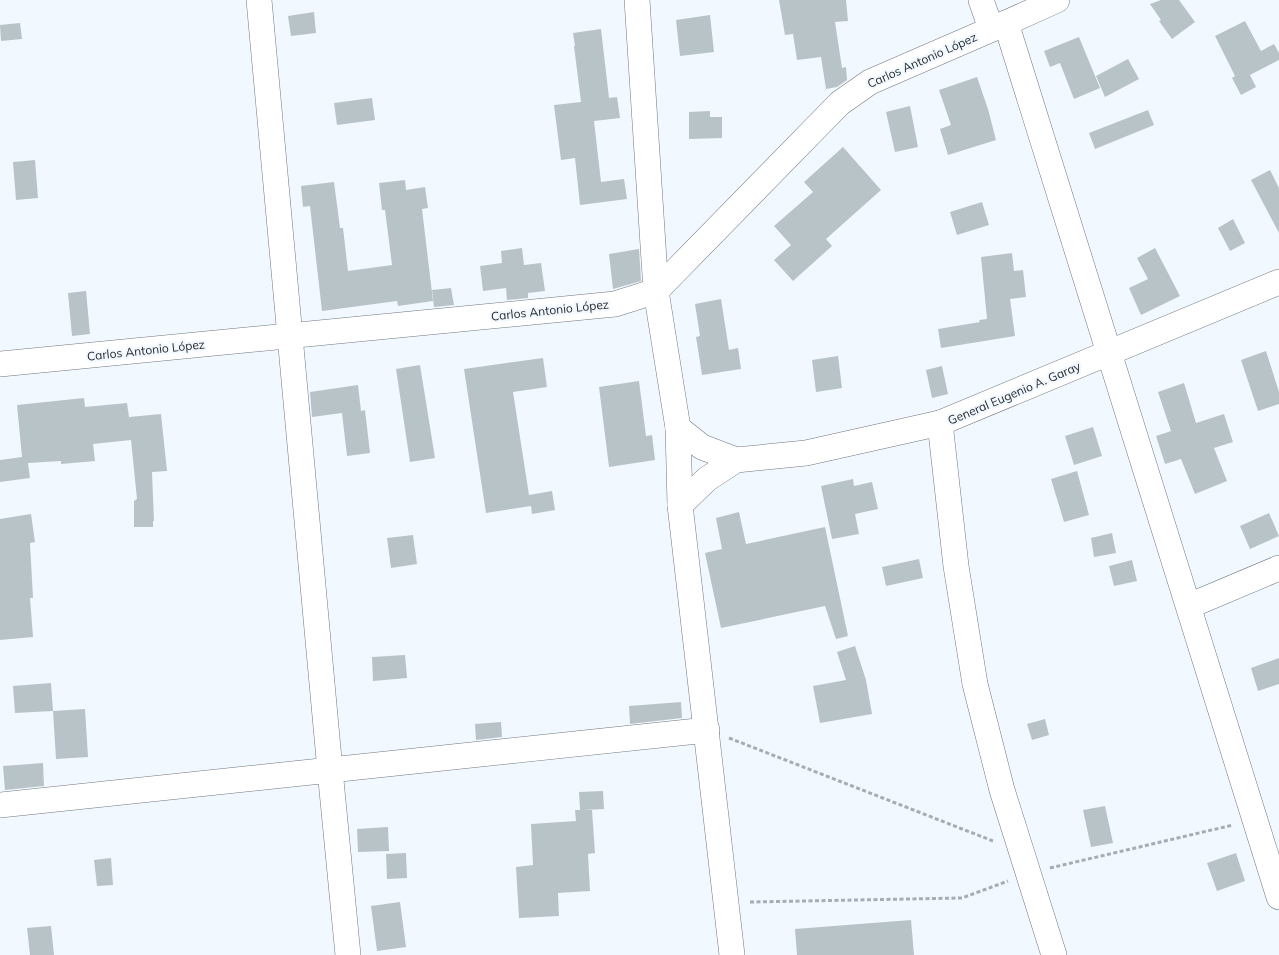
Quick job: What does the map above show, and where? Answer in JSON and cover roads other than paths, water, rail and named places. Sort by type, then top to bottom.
[{"type":"street","points":[[259,0],[348,955]]},
{"type":"street","points":[[637,0],[656,291],[678,428],[680,505],[732,955]]},
{"type":"street","points":[[981,0],[999,26],[1108,353],[1189,606],[1265,832],[1279,897]]},
{"type":"street","name":"Carlos Antonio López","points":[[0,364],[615,304],[656,291],[840,103],[870,82],[1056,0]]},
{"type":"street","name":"General Eugenio A. Garay","points":[[680,505],[707,479],[736,460],[806,453],[940,423],[1279,282]]},
{"type":"street","points":[[940,423],[956,566],[976,684],[1002,790],[1054,955]]},
{"type":"street","name":"General Eugenio A. Garay","points":[[678,428],[702,446],[736,460]]},
{"type":"street","points":[[1189,606],[1279,568]]},
{"type":"street","points":[[0,805],[707,730]]}]
